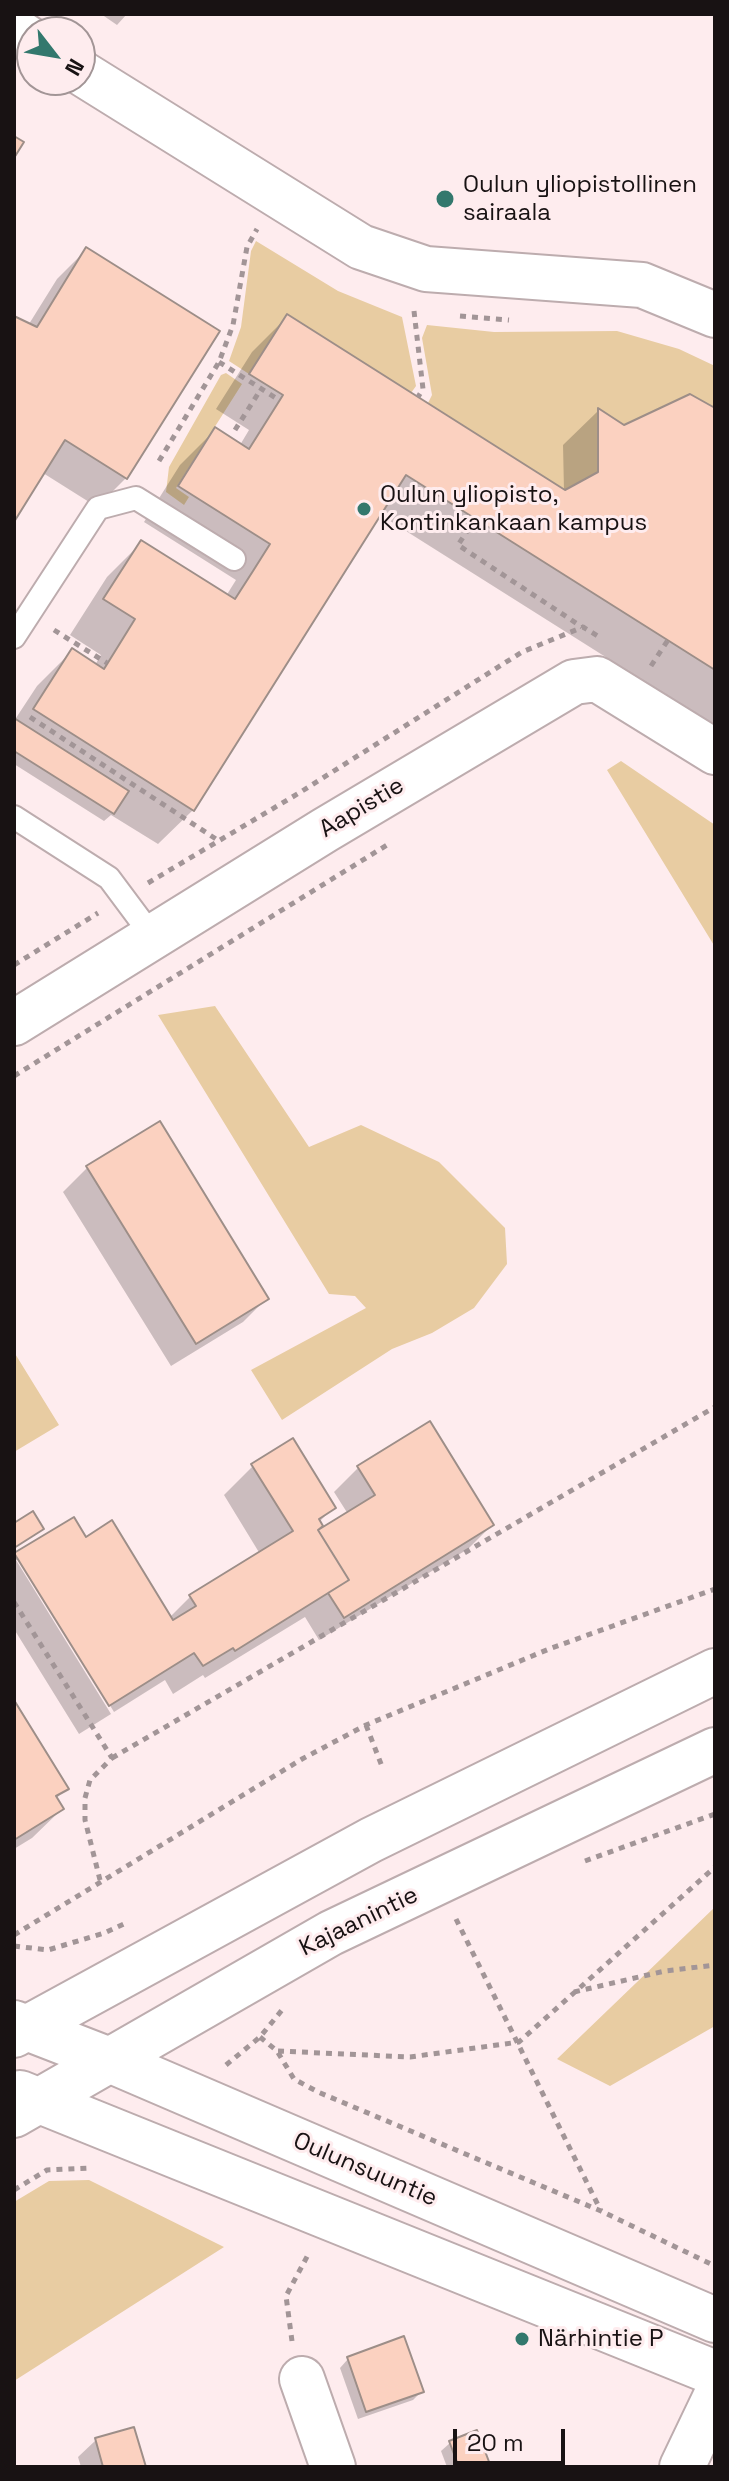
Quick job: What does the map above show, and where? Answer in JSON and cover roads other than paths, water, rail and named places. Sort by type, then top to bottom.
[{"type":"main road","points":[[96,82],[361,247],[426,269],[642,285],[715,315]]},
{"type":"main road","name":"Aapistie","points":[[14,1023],[574,682],[597,679],[715,752]]},
{"type":"main road","points":[[18,2029],[371,1840],[715,1671]]},
{"type":"main road","name":"Kajaanintie","points":[[22,2102],[107,2059],[331,1933],[715,1750]]},
{"type":"main road","name":"Oulunsuuntie","points":[[18,2029],[107,2059],[715,2320]]},
{"type":"main road","points":[[22,2102],[138,2138],[715,2373]]},
{"type":"main road","points":[[302,2379],[333,2467]]},
{"type":"main road","points":[[682,2467],[715,2398]]},
{"type":"lane","points":[[14,637],[98,508],[136,498],[234,559]]},
{"type":"lane","points":[[14,817],[109,878],[153,937]]},
{"type":"place","name":"Oulun yliopistollinen sairaala","points":[[445,199]]},
{"type":"place","name":"Oulun yliopisto, Kontinkankaan kampus","points":[[364,509]]},
{"type":"place","name":"Närhintie P","points":[[522,2339]]}]
